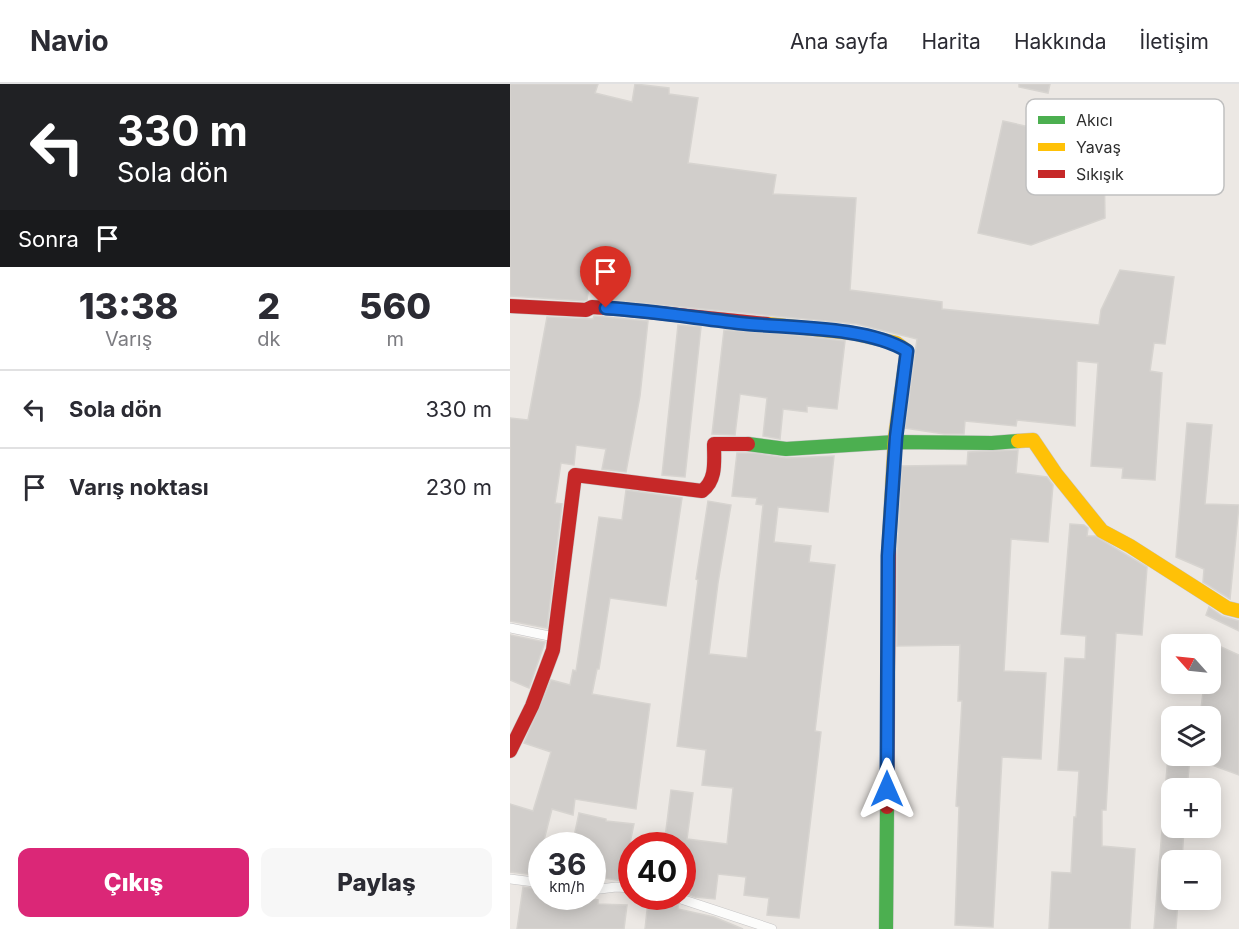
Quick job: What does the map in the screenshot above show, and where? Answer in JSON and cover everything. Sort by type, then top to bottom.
[{"type":"street","points":[[510,306],[586,310],[592,307],[752,324],[784,325],[852,333],[896,343],[907,351],[895,442],[888,556],[886,929]]},
{"type":"street","points":[[510,751],[515,724],[532,706],[553,650],[575,475],[702,491],[709,487],[712,481],[714,444],[755,444],[786,449],[895,442],[992,443],[1033,440],[1077,503],[1102,531],[1130,546],[1227,608],[1239,611]]},
{"type":"street","points":[[510,628],[554,637]]},
{"type":"street","points":[[510,879],[528,881]]},
{"type":"street","points":[[696,904],[772,929]]},
{"type":"building","points":[[510,84],[598,84],[595,93],[632,102],[635,84],[669,88],[669,94],[698,98],[688,163],[776,175],[773,194],[856,198],[850,290],[942,302],[942,309],[1099,325],[1101,310],[1120,270],[1174,277],[1165,344],[1154,343],[1150,371],[1162,373],[1155,480],[1122,478],[1123,468],[1091,466],[1098,363],[1077,361],[1075,426],[1017,420],[1016,426],[965,421],[964,434],[944,434],[905,428],[917,339],[857,324],[602,299],[605,281],[590,280],[587,300],[584,301],[510,296]]},
{"type":"building","points":[[1019,84],[1050,84],[1048,93],[1019,87]]},
{"type":"building","points":[[1003,121],[1026,126],[1026,195],[1105,195],[1105,218],[1031,245],[978,233]]},
{"type":"building","points":[[594,316],[648,321],[640,396],[626,472],[602,469],[606,449],[576,445],[574,465],[561,463],[555,503],[562,504],[547,628],[510,621],[510,418],[528,420],[547,317],[593,319]]},
{"type":"building","points":[[678,325],[701,327],[685,477],[662,475]]},
{"type":"building","points":[[724,330],[845,341],[837,409],[807,406],[807,412],[783,409],[780,439],[763,436],[767,398],[740,394],[735,435],[712,434]]},
{"type":"building","points":[[1187,423],[1212,425],[1205,504],[1239,505],[1230,599],[1203,582],[1204,569],[1176,557]]},
{"type":"building","points":[[1018,450],[1016,473],[1047,477],[1053,485],[1048,542],[1011,539],[1004,671],[1046,673],[1041,759],[1002,757],[993,927],[955,925],[959,807],[956,806],[962,701],[958,701],[960,645],[897,646],[897,556],[902,466],[967,465],[968,452]]},
{"type":"building","points":[[737,453],[786,458],[834,456],[828,512],[778,507],[774,542],[811,546],[809,562],[835,565],[815,731],[821,732],[799,918],[767,915],[769,898],[744,895],[746,877],[718,874],[715,899],[696,897],[696,840],[727,844],[733,788],[702,785],[706,750],[677,746],[698,580],[696,579],[708,501],[731,505],[709,654],[747,658],[763,505],[756,504],[757,498],[732,496]]},
{"type":"building","points":[[626,490],[682,498],[666,606],[610,598],[599,669],[597,669],[592,694],[650,704],[636,809],[575,799],[573,815],[552,809],[546,832],[528,832],[528,874],[510,872],[510,804],[533,811],[551,752],[524,743],[551,680],[570,685],[573,670],[576,671],[599,517],[622,520]]},
{"type":"building","points":[[1070,524],[1084,525],[1088,528],[1087,536],[1095,536],[1147,567],[1142,635],[1116,633],[1106,810],[1102,810],[1102,846],[1135,849],[1130,929],[1049,929],[1052,872],[1071,873],[1079,771],[1058,770],[1065,658],[1085,659],[1086,636],[1061,634]]},
{"type":"building","points":[[1209,607],[1222,616],[1239,621],[1239,631],[1206,615]]},
{"type":"building","points":[[510,635],[545,642],[529,688],[510,680]]},
{"type":"building","points":[[1221,647],[1239,655],[1239,775],[1214,766],[1221,766],[1221,706],[1201,706],[1203,694],[1221,694]]},
{"type":"building","points":[[1167,766],[1189,766],[1188,778],[1166,778]]},
{"type":"building","points":[[671,790],[693,793],[688,832],[666,832]]},
{"type":"building","points":[[579,813],[606,819],[606,821],[634,824],[632,832],[618,832],[618,880],[606,878],[606,832],[575,832]]},
{"type":"building","points":[[1161,838],[1183,838],[1183,850],[1161,850],[1161,910],[1177,910],[1176,929],[1154,929]]},
{"type":"building","points":[[523,887],[528,888],[528,910],[606,910],[606,904],[618,905],[618,910],[626,910],[624,929],[517,929]]},
{"type":"building","points":[[647,910],[682,910],[714,917],[743,929],[645,929]]},
{"type":"traffic: fast","points":[[748,444],[786,449],[895,442],[1018,441]]},
{"type":"traffic: fast","points":[[886,929],[887,807]]},
{"type":"traffic: slow","points":[[767,324],[852,333],[896,343],[907,351],[895,437],[889,541]]},
{"type":"traffic: slow","points":[[1018,441],[1033,440],[1056,474],[1102,531],[1130,546],[1227,608],[1239,611]]},
{"type":"traffic: jam","points":[[510,306],[586,310],[592,307],[767,324]]},
{"type":"traffic: jam","points":[[510,751],[532,706],[553,650],[575,475],[702,491],[707,487],[712,476],[714,444],[748,444]]},
{"type":"traffic: jam","points":[[887,807],[889,541]]},
{"type":"route","points":[[606,308],[852,333],[896,343],[907,351],[896,437],[888,556],[887,789]]}]
